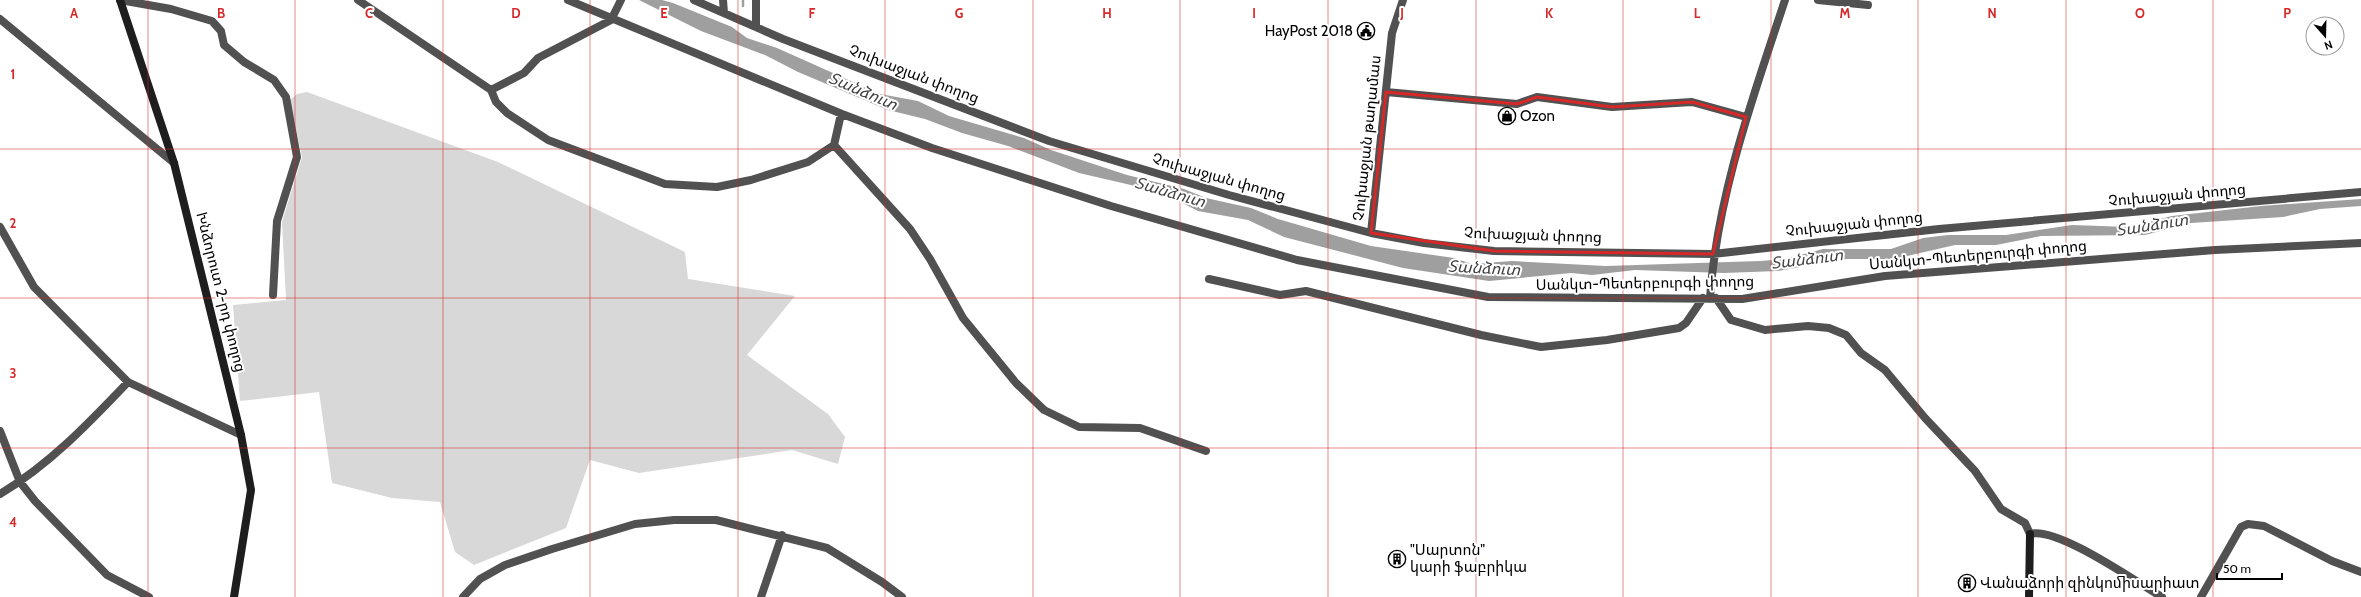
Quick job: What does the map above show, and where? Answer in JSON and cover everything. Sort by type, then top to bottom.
[{"type":"street","points":[[120,0],[171,10],[212,21],[221,31],[224,45],[244,62],[274,80],[286,97],[297,158],[277,221],[273,295]]},
{"type":"street","name":"Խնձորուտ 2-րդ փողոց","points":[[120,0],[174,163],[241,435],[251,490],[234,597]]},
{"type":"street","points":[[358,0],[491,90],[496,102],[507,113],[548,140],[666,184],[717,187],[751,180],[808,162],[834,146],[841,114]]},
{"type":"street","name":"Սանկտ-Պետերբուրգի փողոց","points":[[568,0],[611,20],[841,114],[932,148],[1111,206],[1297,260],[1488,297],[1562,299],[1742,299],[1885,276],[2004,265],[2361,243]]},
{"type":"street","name":"Չուխաջյան փողոց","points":[[694,0],[756,27],[1049,141],[1228,196],[1371,233],[1424,243],[1494,251],[1713,257],[1939,229],[2361,192]]},
{"type":"street","points":[[723,0],[724,13]]},
{"type":"street","points":[[756,0],[756,27]]},
{"type":"street","name":"Չուխաջյան թաղամաս","points":[[1371,233],[1392,33],[1403,0]]},
{"type":"street","points":[[1209,278],[1280,295],[1306,291],[1481,335],[1541,347],[1607,340],[1679,328],[1686,323],[1710,298],[1713,257],[1746,117],[1785,0]]},
{"type":"street","points":[[1818,0],[1868,5]]},
{"type":"street","points":[[491,90],[524,73],[538,58],[611,20],[620,1]]},
{"type":"street","points":[[0,19],[174,163]]},
{"type":"street","points":[[1386,92],[1517,104],[1537,97],[1612,108],[1692,102],[1746,117]]},
{"type":"street","points":[[834,146],[910,229],[930,259],[963,318],[1016,383],[1044,410],[1079,427],[1140,428],[1206,451]]},
{"type":"street","points":[[0,227],[34,288],[128,382],[241,435]]},
{"type":"street","points":[[1710,298],[1731,320],[1765,330],[1808,326],[1829,328],[1846,336],[1860,353],[1885,370],[1925,418],[1976,471],[2001,509],[2025,523],[2030,534],[2029,597]]},
{"type":"street","points":[[0,494],[20,482],[77,436],[128,382]]},
{"type":"street","points":[[0,431],[20,482],[35,501],[108,575],[145,596]]},
{"type":"street","points":[[463,597],[480,579],[505,565],[635,524],[716,520],[782,535],[827,548],[882,582],[902,597]]},
{"type":"street","points":[[2201,597],[2241,527],[2248,524],[2264,526],[2332,561],[2361,572]]},
{"type":"street","points":[[2030,534],[2038,532],[2064,539],[2162,597]]},
{"type":"street","points":[[761,597],[782,535]]},
{"type":"highlighted area","points":[[1386,92],[1517,104],[1537,97],[1612,107],[1692,102],[1746,117],[1713,254],[1494,251],[1371,233]]},
{"type":"shaded area","points":[[307,92],[498,162],[685,252],[688,279],[795,296],[747,355],[828,414],[845,437],[838,464],[792,450],[639,473],[590,460],[566,528],[474,565],[455,552],[440,502],[392,498],[332,483],[319,392],[240,401],[233,305],[286,300],[282,222],[302,157],[290,100],[297,94]]},
{"type":"water","name":"Տանձուտ","points":[[639,0],[662,0],[673,3],[732,27],[747,38],[777,48],[880,94],[918,101],[949,116],[1024,138],[1051,150],[1127,175],[1184,189],[1206,198],[1251,208],[1278,219],[1371,246],[1454,258],[1472,264],[1512,261],[1606,266],[1760,261],[1785,259],[1823,249],[1891,249],[1923,238],[1948,235],[2006,235],[2072,225],[2129,227],[2172,216],[2261,206],[2361,199],[2361,206],[2320,209],[2283,217],[2191,223],[2145,235],[2041,236],[1996,245],[1955,245],[1894,259],[1846,259],[1778,271],[1724,273],[1635,270],[1592,275],[1571,273],[1489,281],[1403,268],[1284,237],[1248,220],[1198,211],[1161,192],[1079,173],[1008,146],[962,133],[925,119],[888,110],[798,72],[765,55],[701,31]]},
{"type":"waterway","points":[[743,0],[743,6]]},
{"type":"place","name":"HayPost 2018","points":[[1366,31]]},
{"type":"place","name":"Ozon","points":[[1507,116]]},
{"type":"place","name":"\"Սարտոն\" կարի ֆաբրիկա","points":[[1397,559]]},
{"type":"place","name":"Վանաձորի զինկոմիսարիատ","points":[[1967,583]]}]
